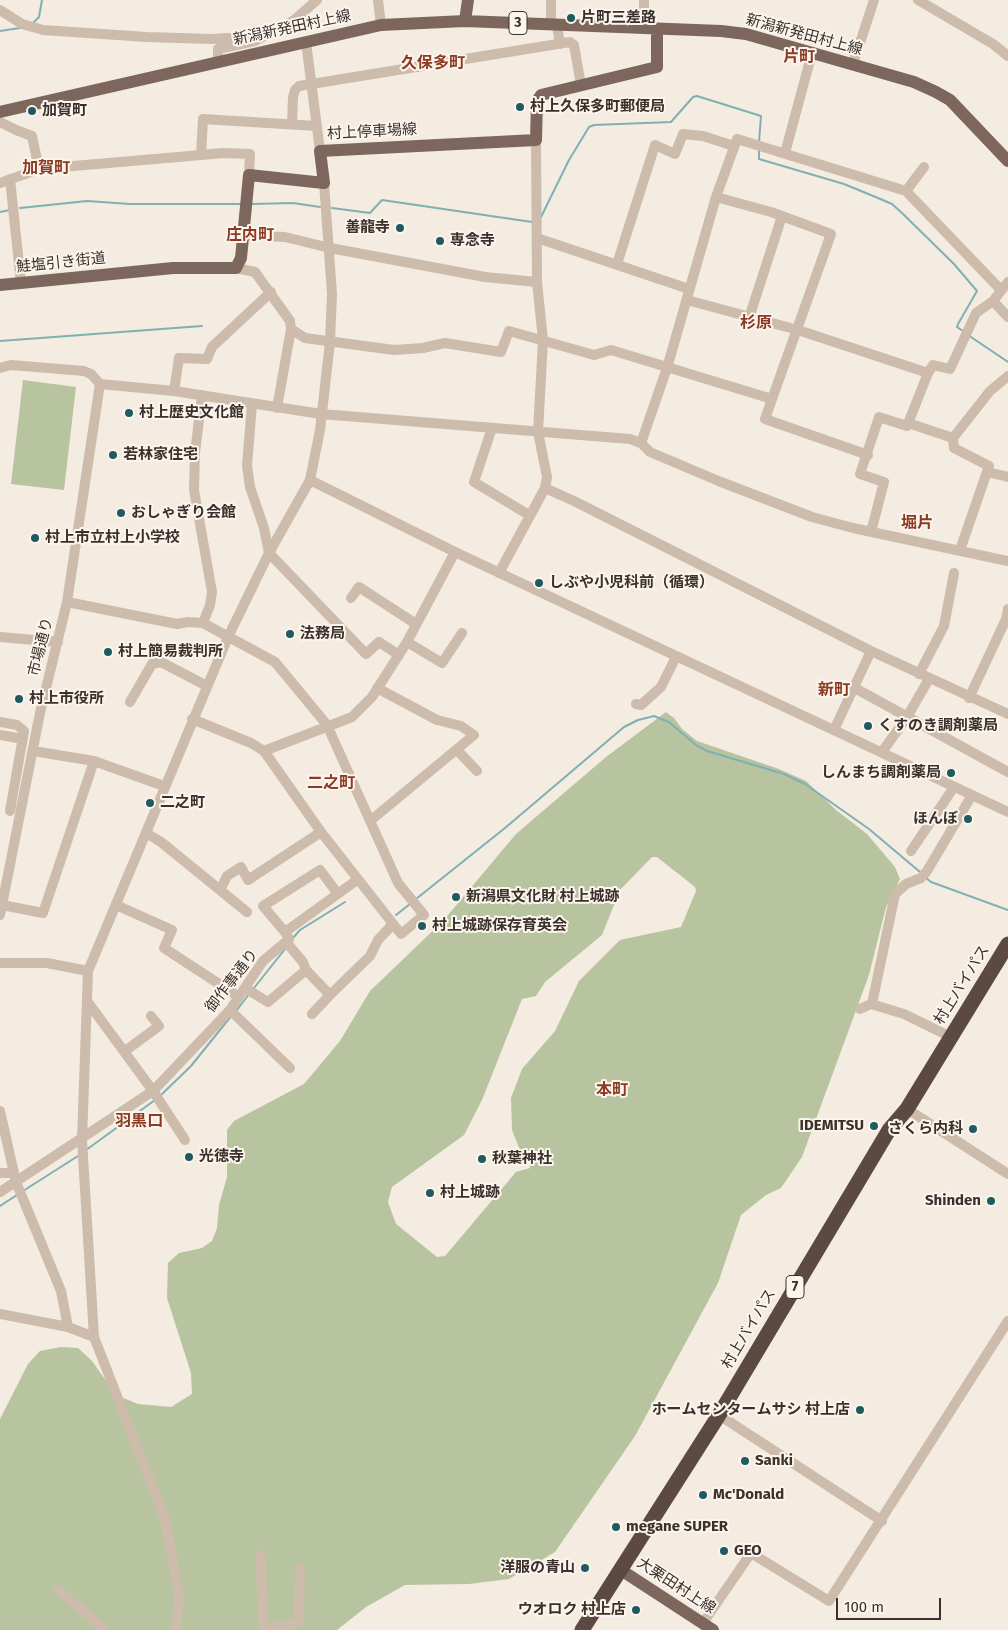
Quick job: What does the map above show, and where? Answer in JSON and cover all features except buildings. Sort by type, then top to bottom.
[{"type":"highway","name":"村上バイパス","points":[[582,1630],[718,1415],[889,1130],[907,1109],[1008,944]]},
{"type":"main road","points":[[465,21],[468,0]]},
{"type":"main road","name":"新潟新発田村上線","points":[[0,112],[218,60],[381,25],[465,21],[721,31],[746,34],[914,82],[950,100],[1008,161]]},
{"type":"main road","points":[[536,140],[537,101],[542,95],[657,66],[657,29]]},
{"type":"main road","name":"村上停車場線","points":[[324,184],[320,151],[536,140]]},
{"type":"main road","points":[[236,268],[241,258],[249,175],[324,184]]},
{"type":"main road","name":"鮭塩引き街道","points":[[0,285],[173,268],[236,268]]},
{"type":"main road","name":"大栗田村上線","points":[[621,1570],[708,1627]]},
{"type":"street","points":[[218,60],[218,50],[255,41],[292,21],[317,0]]},
{"type":"street","points":[[378,0],[381,25]]},
{"type":"street","points":[[551,0],[554,25],[560,44]]},
{"type":"street","points":[[644,0],[644,29]]},
{"type":"street","points":[[852,64],[874,0]]},
{"type":"street","points":[[918,0],[993,44],[1008,56]]},
{"type":"street","points":[[0,10],[22,24],[43,30],[147,38],[210,39],[263,36]]},
{"type":"street","points":[[306,42],[320,151]]},
{"type":"street","points":[[292,124],[295,90],[299,86],[570,42],[574,45],[581,85]]},
{"type":"street","points":[[785,153],[812,53]]},
{"type":"street","points":[[201,155],[203,119],[316,126]]},
{"type":"street","points":[[0,122],[32,136],[40,169]]},
{"type":"street","points":[[617,264],[655,145],[675,154],[683,134],[703,136],[734,146]]},
{"type":"street","points":[[641,444],[667,368],[716,197],[737,139],[906,191],[1004,286],[992,301],[976,313],[950,369],[933,365],[928,373],[908,426],[879,417],[860,474],[884,482],[871,532]]},
{"type":"street","points":[[499,573],[545,488],[547,477],[538,432],[543,340],[537,282],[536,140]]},
{"type":"street","points":[[0,183],[40,169],[201,155],[250,154],[249,175]]},
{"type":"street","points":[[906,191],[924,167]]},
{"type":"street","points":[[10,179],[21,283]]},
{"type":"street","points":[[186,1630],[177,1626],[179,1595],[165,1519],[94,1336],[82,1140],[88,971],[192,719],[228,637],[269,553],[310,480],[316,456],[330,342],[332,294],[324,184]]},
{"type":"street","points":[[716,197],[782,216],[831,234],[765,419],[868,454]]},
{"type":"street","points":[[749,318],[782,216]]},
{"type":"street","points":[[242,235],[285,237],[330,248],[485,277],[537,282]]},
{"type":"street","points":[[537,238],[689,289]]},
{"type":"street","points":[[236,268],[255,272],[290,321],[292,329],[277,408]]},
{"type":"street","points":[[174,391],[179,358],[206,359],[212,347],[271,292]]},
{"type":"street","points":[[686,300],[798,330],[928,373]]},
{"type":"street","points":[[992,301],[1008,317]]},
{"type":"street","points":[[292,329],[305,338],[394,350],[423,348],[445,343],[501,352],[509,331],[594,355],[611,350],[772,399]]},
{"type":"street","points":[[0,368],[11,365],[84,372],[91,374],[100,384],[174,391],[321,414],[630,439],[641,444],[650,452],[767,501],[812,517],[871,532],[1008,561]]},
{"type":"street","points":[[960,550],[989,466],[954,448],[953,438],[990,392],[1008,376]]},
{"type":"street","name":"市場通り","points":[[1,910],[4,879],[21,812],[67,602],[100,384]]},
{"type":"street","points":[[202,396],[195,453],[194,490],[212,592],[210,605],[202,623]]},
{"type":"street","points":[[252,404],[248,466],[250,488],[264,528],[269,553],[366,654],[379,642],[399,655]]},
{"type":"street","points":[[908,423],[953,438]]},
{"type":"street","points":[[492,428],[474,482],[530,516]]},
{"type":"street","points":[[987,472],[1008,477]]},
{"type":"street","points":[[310,480],[499,573],[1008,812]]},
{"type":"street","points":[[545,488],[871,651],[969,698],[1008,714]]},
{"type":"street","points":[[264,751],[327,725],[352,717],[372,698],[407,642],[455,552]]},
{"type":"street","points":[[919,674],[944,626],[954,573]]},
{"type":"street","points":[[351,598],[359,587],[416,624]]},
{"type":"street","points":[[67,602],[176,624],[188,622],[202,623],[275,662],[327,725],[398,883],[424,915],[401,934],[392,925],[321,832],[264,751],[251,743],[192,719]]},
{"type":"street","points":[[969,698],[1006,619],[1008,609]]},
{"type":"street","points":[[407,642],[442,663],[462,633]]},
{"type":"street","points":[[0,637],[58,642]]},
{"type":"street","points":[[834,730],[871,651]]},
{"type":"street","points":[[636,704],[641,705],[661,687],[676,657]]},
{"type":"street","points":[[130,702],[152,664],[161,662],[207,686]]},
{"type":"street","points":[[882,752],[907,717],[929,679]]},
{"type":"street","points":[[854,687],[1008,772]]},
{"type":"street","points":[[370,821],[474,735],[461,726],[437,720],[377,688]]},
{"type":"street","points":[[0,722],[17,725],[24,731],[5,810],[21,812]]},
{"type":"street","points":[[0,735],[23,740]]},
{"type":"street","points":[[457,750],[477,771]]},
{"type":"street","points":[[33,751],[94,761],[164,786]]},
{"type":"street","points":[[1,910],[43,913],[94,761]]},
{"type":"street","points":[[911,851],[954,787]]},
{"type":"street","points":[[871,1004],[894,894],[906,884],[922,878],[972,795]]},
{"type":"street","points":[[220,890],[227,876],[241,868],[248,880],[321,832]]},
{"type":"street","points":[[146,833],[161,842],[247,912]]},
{"type":"street","points":[[330,995],[306,970],[303,962],[263,906],[320,870],[338,894]]},
{"type":"street","name":"御作事通り","points":[[0,1192],[15,1177],[82,1140],[153,1091],[230,1010],[262,961],[286,937],[357,880]]},
{"type":"street","points":[[116,905],[172,930],[164,948],[239,997]]},
{"type":"street","points":[[312,1014],[370,956],[378,940],[392,925]]},
{"type":"street","points":[[0,963],[47,963],[88,971]]},
{"type":"street","points":[[245,988],[268,1002],[306,970]]},
{"type":"street","points":[[87,1000],[153,1091],[185,1140]]},
{"type":"street","points":[[860,1009],[871,1004],[904,1014],[951,1037]]},
{"type":"street","points":[[230,1010],[290,1068]]},
{"type":"street","points":[[124,1051],[159,1026],[151,1016]]},
{"type":"street","points":[[907,1109],[1008,1174]]},
{"type":"street","points":[[0,1111],[15,1177],[60,1291],[68,1327]]},
{"type":"street","points":[[0,1173],[15,1177]]},
{"type":"street","points":[[0,1314],[68,1327],[94,1336]]},
{"type":"street","points":[[708,1627],[750,1553],[829,1601],[882,1521],[1008,1321]]},
{"type":"street","points":[[718,1415],[882,1521]]},
{"type":"street","points":[[260,1555],[264,1630],[300,1622],[300,1568]]},
{"type":"street","points":[[58,1590],[100,1625],[103,1630]]},
{"type":"green space","points":[[23,380],[76,387],[64,490],[11,484]]},
{"type":"green space","points":[[666,712],[697,741],[779,769],[806,781],[836,810],[867,834],[895,867],[900,879],[886,907],[869,975],[802,1157],[781,1188],[766,1195],[741,1215],[718,1283],[635,1436],[555,1552],[509,1579],[469,1584],[405,1585],[366,1607],[337,1630],[0,1630],[0,1419],[28,1364],[40,1351],[61,1347],[78,1348],[92,1361],[116,1395],[138,1404],[171,1407],[192,1394],[191,1373],[167,1298],[168,1263],[179,1253],[202,1248],[212,1241],[217,1228],[219,1205],[227,1177],[227,1130],[234,1121],[304,1084],[340,1041],[370,991],[443,921],[516,834],[606,757]],"holes":[[[652,857],[657,857],[695,887],[696,891],[681,927],[620,940],[579,981],[555,1031],[522,1069],[511,1098],[512,1130],[522,1155],[527,1155],[530,1168],[516,1172],[445,1256],[437,1257],[396,1224],[388,1202],[392,1187],[464,1135],[482,1100],[522,999],[536,996],[545,982],[602,935],[620,890]]]},
{"type":"waterway","points":[[33,23],[39,17],[42,0]]},
{"type":"waterway","points":[[0,31],[20,28]]},
{"type":"waterway","points":[[541,217],[569,160],[589,127],[594,125],[671,122],[693,97],[697,96],[761,116],[759,142]]},
{"type":"waterway","points":[[759,149],[759,159],[844,184],[892,204],[954,264],[977,291],[958,324],[957,327],[963,331]]},
{"type":"waterway","points":[[332,208],[370,213],[382,200],[532,222]]},
{"type":"waterway","points":[[20,208],[87,201],[130,204],[240,204]]},
{"type":"waterway","points":[[252,204],[293,203],[320,207]]},
{"type":"waterway","points":[[0,212],[10,210]]},
{"type":"waterway","points":[[0,341],[202,326]]},
{"type":"waterway","points":[[968,335],[1008,362]]},
{"type":"waterway","points":[[416,899],[505,828],[624,727],[638,720],[654,716],[669,722],[696,745],[707,751],[784,774],[805,784],[869,829],[920,872]]},
{"type":"waterway","points":[[925,877],[931,882],[1008,910]]},
{"type":"waterway","points":[[292,939],[300,930],[345,902]]},
{"type":"waterway","points":[[396,915],[410,904]]},
{"type":"waterway","points":[[254,988],[285,949]]},
{"type":"waterway","points":[[237,1010],[249,994]]},
{"type":"waterway","points":[[161,1095],[191,1066],[232,1015]]},
{"type":"waterway","points":[[86,1150],[155,1100]]},
{"type":"waterway","points":[[23,1191],[78,1156]]},
{"type":"waterway","points":[[0,1206],[17,1195]]},
{"type":"place","name":"片町三差路","points":[[571,18]]},
{"type":"place","name":"村上久保多町郵便局","points":[[520,107]]},
{"type":"place","name":"加賀町","points":[[32,111]]},
{"type":"place","name":"善龍寺","points":[[400,228]]},
{"type":"place","name":"専念寺","points":[[440,241]]},
{"type":"place","name":"村上歴史文化館","points":[[129,413]]},
{"type":"place","name":"若林家住宅","points":[[113,455]]},
{"type":"place","name":"おしゃぎり会館","points":[[121,513]]},
{"type":"place","name":"村上市立村上小学校","points":[[35,538]]},
{"type":"place","name":"しぶや小児科前（循環）","points":[[539,583]]},
{"type":"place","name":"法務局","points":[[290,634]]},
{"type":"place","name":"村上簡易裁判所","points":[[108,652]]},
{"type":"place","name":"村上市役所","points":[[19,699]]},
{"type":"place","name":"くすのき調剤薬局","points":[[868,726]]},
{"type":"place","name":"しんまち調剤薬局","points":[[951,773]]},
{"type":"place","name":"二之町","points":[[150,803]]},
{"type":"place","name":"ほんぼ","points":[[968,819]]},
{"type":"place","name":"新潟県文化財 村上城跡","points":[[456,897]]},
{"type":"place","name":"村上城跡保存育英会","points":[[422,926]]},
{"type":"place","name":"IDEMITSU","points":[[874,1126]]},
{"type":"place","name":"さくら内科","points":[[973,1129]]},
{"type":"place","name":"光徳寺","points":[[189,1157]]},
{"type":"place","name":"秋葉神社","points":[[482,1159]]},
{"type":"place","name":"村上城跡","points":[[430,1193]]},
{"type":"place","name":"Shinden","points":[[991,1201]]},
{"type":"place","name":"ホームセンタームサシ 村上店","points":[[860,1410]]},
{"type":"place","name":"Sanki","points":[[745,1461]]},
{"type":"place","name":"Mc'Donald","points":[[703,1495]]},
{"type":"place","name":"megane SUPER","points":[[616,1527]]},
{"type":"place","name":"GEO","points":[[724,1551]]},
{"type":"place","name":"洋服の青山","points":[[585,1568]]},
{"type":"place","name":"ウオロク 村上店","points":[[636,1610]]},
{"type":"district","name":"片町","points":[[799,58]]},
{"type":"district","name":"久保多町","points":[[433,64]]},
{"type":"district","name":"加賀町","points":[[46,169]]},
{"type":"district","name":"庄内町","points":[[250,236]]},
{"type":"district","name":"杉原","points":[[756,324]]},
{"type":"district","name":"堀片","points":[[917,524]]},
{"type":"district","name":"新町","points":[[834,691]]},
{"type":"district","name":"二之町","points":[[331,784]]},
{"type":"district","name":"本町","points":[[612,1091]]},
{"type":"district","name":"羽黒口","points":[[139,1122]]}]
